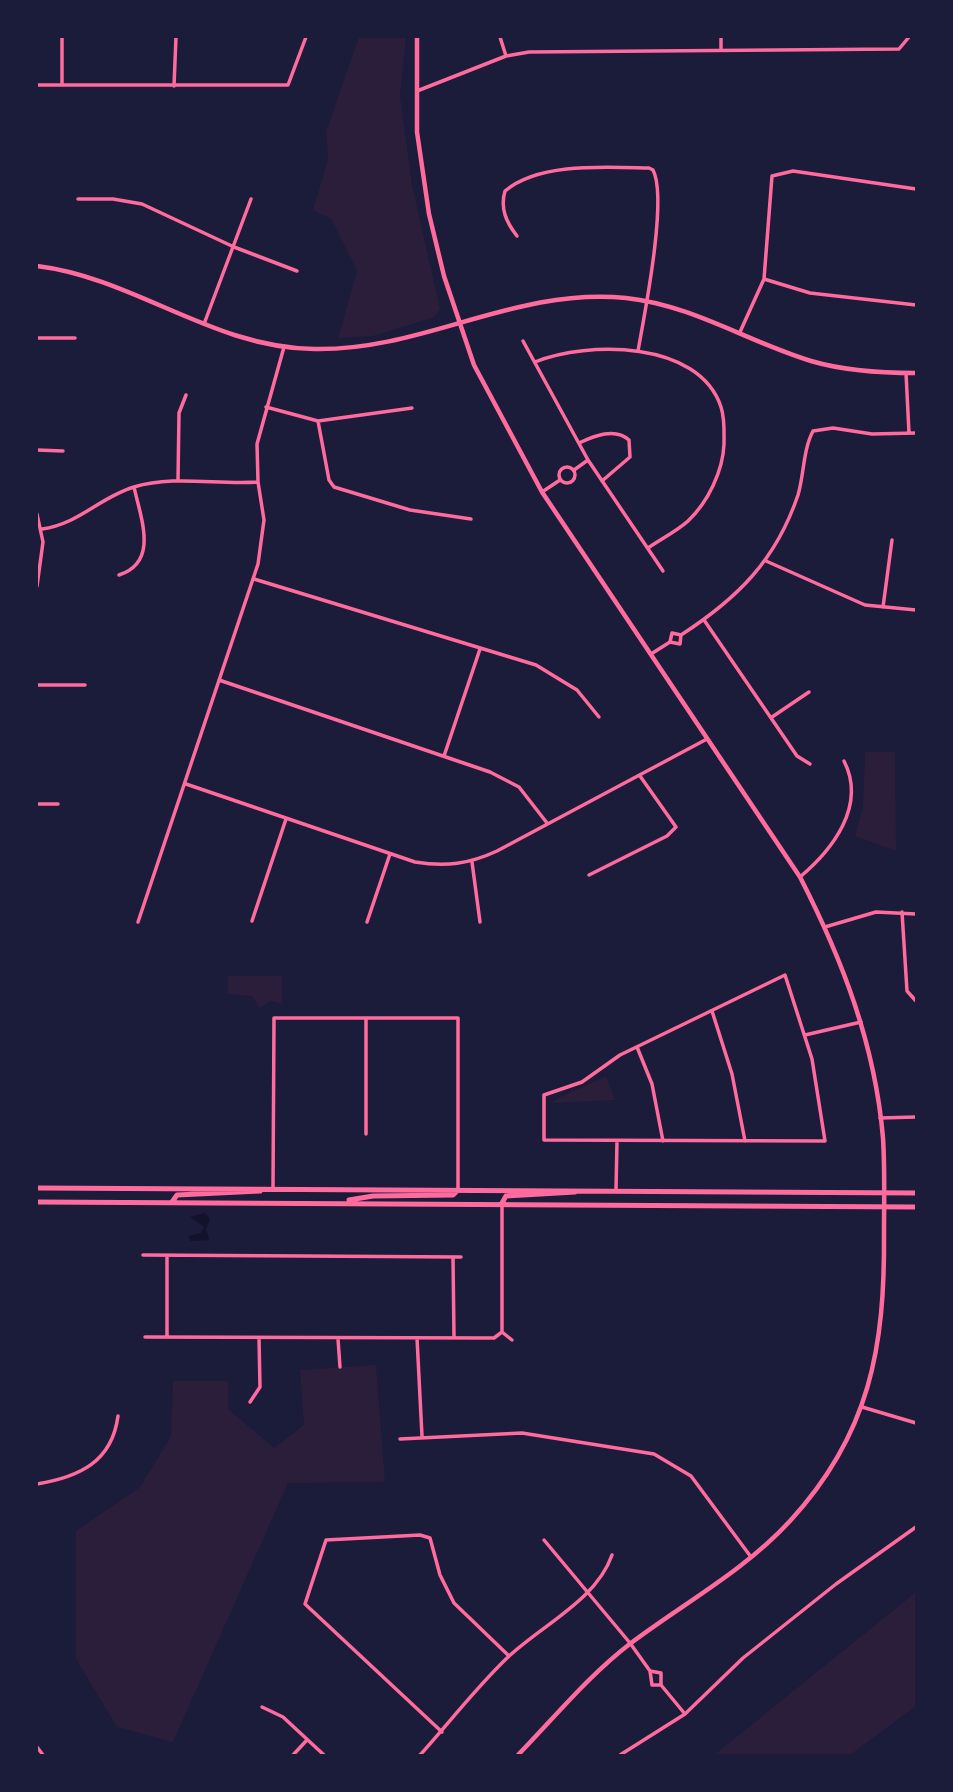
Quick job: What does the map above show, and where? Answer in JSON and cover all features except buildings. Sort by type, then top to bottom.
[{"type":"main road","points":[[37,1188],[916,1193]]},
{"type":"main road","points":[[172,1202],[177,1195],[242,1194],[271,1189]]},
{"type":"main road","points":[[335,1202],[373,1196],[453,1195],[458,1189]]},
{"type":"main road","points":[[502,1203],[506,1196],[559,1195],[582,1190]]},
{"type":"main road","points":[[37,1202],[916,1207]]},
{"type":"street","points":[[62,37],[62,85]]},
{"type":"street","points":[[174,86],[176,37]]},
{"type":"street","points":[[37,85],[288,85],[306,37]]},
{"type":"street","points":[[417,37],[417,132],[429,214],[459,323],[486,392],[542,492],[800,877],[825,927],[861,1022],[880,1118],[885,1192],[883,1317],[879,1347],[862,1407],[844,1446],[823,1480],[790,1522],[751,1557],[630,1643],[518,1755]]},
{"type":"street","points":[[500,37],[506,56]]},
{"type":"street","points":[[721,37],[721,48]]},
{"type":"street","points":[[416,91],[506,56],[553,49],[899,49],[906,44],[909,37]]},
{"type":"street","points":[[517,236],[504,213],[507,189],[570,168],[649,167],[655,173],[658,187],[655,234],[638,351]]},
{"type":"street","points":[[740,332],[764,279],[769,186],[776,173],[804,173],[916,189]]},
{"type":"street","points":[[78,199],[113,199],[142,204],[234,247],[297,271]]},
{"type":"street","points":[[203,326],[251,199]]},
{"type":"street","points":[[37,266],[105,282],[203,326],[248,340],[284,347],[360,347],[395,342],[522,304],[555,298],[605,297],[646,302],[686,312],[811,361],[854,369],[916,373]]},
{"type":"street","points":[[764,279],[810,293],[916,305]]},
{"type":"street","points":[[37,338],[75,338]]},
{"type":"street","points":[[523,341],[588,460],[663,571]]},
{"type":"street","points":[[138,922],[254,579],[264,530],[257,444],[284,347]]},
{"type":"street","points":[[535,362],[570,350],[638,351],[679,363],[707,382],[721,406],[724,439],[719,469],[704,503],[686,523],[648,548]]},
{"type":"street","points":[[906,373],[909,433]]},
{"type":"street","points":[[178,480],[179,413],[186,395]]},
{"type":"street","points":[[266,407],[318,421],[412,408]]},
{"type":"street","points":[[318,421],[329,480],[334,487],[410,510],[471,519]]},
{"type":"street","points":[[670,642],[672,633],[681,635],[743,590],[766,561],[797,496],[814,432],[833,428],[872,434],[916,433]]},
{"type":"street","points":[[579,443],[601,434],[615,433],[629,440],[630,457],[602,481]]},
{"type":"street","points":[[37,450],[62,450]]},
{"type":"street","points":[[542,492],[560,480],[572,482],[574,470],[588,460]]},
{"type":"street","points":[[560,480],[562,468],[569,467],[574,470]]},
{"type":"street","points":[[42,529],[66,525],[109,497],[134,487],[178,480],[258,482]]},
{"type":"street","points":[[119,575],[134,569],[145,550],[134,487]]},
{"type":"street","points":[[37,514],[42,529],[42,556],[37,586]]},
{"type":"street","points":[[883,607],[892,540]]},
{"type":"street","points":[[766,561],[855,601],[916,610]]},
{"type":"street","points":[[254,579],[547,670],[577,690],[599,717]]},
{"type":"street","points":[[704,620],[797,756],[810,764]]},
{"type":"street","points":[[651,654],[670,642],[680,644],[681,635]]},
{"type":"street","points":[[444,756],[480,649]]},
{"type":"street","points":[[219,680],[490,772],[519,787],[547,823]]},
{"type":"street","points":[[37,685],[85,685]]},
{"type":"street","points":[[772,717],[809,692]]},
{"type":"street","points":[[185,784],[390,854],[432,865],[472,862],[707,739]]},
{"type":"street","points":[[800,877],[822,859],[844,822],[851,787],[850,773],[844,761]]},
{"type":"street","points":[[590,875],[667,836],[676,827],[640,776]]},
{"type":"street","points":[[37,804],[58,804]]},
{"type":"street","points":[[252,921],[286,819]]},
{"type":"street","points":[[367,922],[390,854]]},
{"type":"street","points":[[472,862],[480,922]]},
{"type":"street","points":[[825,927],[876,912],[916,914]]},
{"type":"street","points":[[902,912],[907,991],[916,1001]]},
{"type":"street","points":[[785,975],[805,1035],[819,1092],[825,1141],[544,1140],[544,1095],[582,1082],[637,1047],[712,1011],[785,975]]},
{"type":"street","points":[[712,1011],[732,1074],[745,1141]]},
{"type":"street","points":[[271,1189],[274,1018],[458,1018],[458,1189]]},
{"type":"street","points":[[366,1018],[366,1134]]},
{"type":"street","points":[[805,1035],[861,1022]]},
{"type":"street","points":[[637,1047],[654,1092],[663,1141]]},
{"type":"street","points":[[880,1118],[916,1117]]},
{"type":"street","points":[[616,1190],[617,1141]]},
{"type":"street","points":[[502,1203],[502,1332]]},
{"type":"street","points":[[143,1255],[461,1258]]},
{"type":"street","points":[[167,1256],[167,1337]]},
{"type":"street","points":[[453,1258],[454,1338]]},
{"type":"street","points":[[145,1337],[494,1338],[502,1332]]},
{"type":"street","points":[[502,1332],[512,1340]]},
{"type":"street","points":[[250,1402],[260,1387],[259,1338]]},
{"type":"street","points":[[416,1338],[422,1436]]},
{"type":"street","points":[[338,1339],[340,1367]]},
{"type":"street","points":[[862,1407],[916,1423]]},
{"type":"street","points":[[37,1484],[74,1474],[100,1457],[112,1444],[118,1416]]},
{"type":"street","points":[[400,1439],[522,1433],[654,1454],[691,1476],[751,1557]]},
{"type":"street","points":[[620,1755],[685,1714],[743,1658],[836,1584],[916,1527]]},
{"type":"street","points":[[442,1732],[305,1604],[326,1540],[420,1535],[430,1538],[440,1575],[454,1603],[509,1656]]},
{"type":"street","points":[[544,1540],[630,1643],[650,1671],[652,1685],[661,1685]]},
{"type":"street","points":[[420,1755],[480,1685],[509,1656],[589,1591],[604,1574],[612,1555]]},
{"type":"street","points":[[650,1671],[661,1673],[661,1685],[685,1714]]},
{"type":"street","points":[[262,1707],[283,1717],[324,1755]]},
{"type":"street","points":[[293,1755],[307,1740]]},
{"type":"street","points":[[37,1747],[43,1755]]},
{"type":"shaded area","points":[[359,37],[406,37],[400,96],[412,185],[440,309],[435,317],[373,336],[338,338],[357,271],[331,219],[313,210],[328,160],[326,132]]},
{"type":"shaded area","points":[[865,752],[895,752],[896,851],[855,836],[863,807]]},
{"type":"shaded area","points":[[228,976],[282,976],[282,1004],[271,1001],[260,1008],[252,996],[228,994]]},
{"type":"shaded area","points":[[606,1076],[615,1100],[551,1103],[560,1097]]},
{"type":"shaded area","points":[[205,1213],[210,1219],[206,1229],[209,1240],[191,1241],[188,1236],[201,1233],[204,1227],[190,1217]]},
{"type":"shaded area","points":[[376,1365],[385,1482],[288,1483],[173,1742],[117,1727],[76,1659],[76,1531],[140,1487],[171,1436],[173,1381],[228,1381],[228,1409],[274,1448],[304,1425],[300,1370]]},
{"type":"shaded area","points":[[916,1592],[916,1706],[850,1755],[714,1755]]}]
